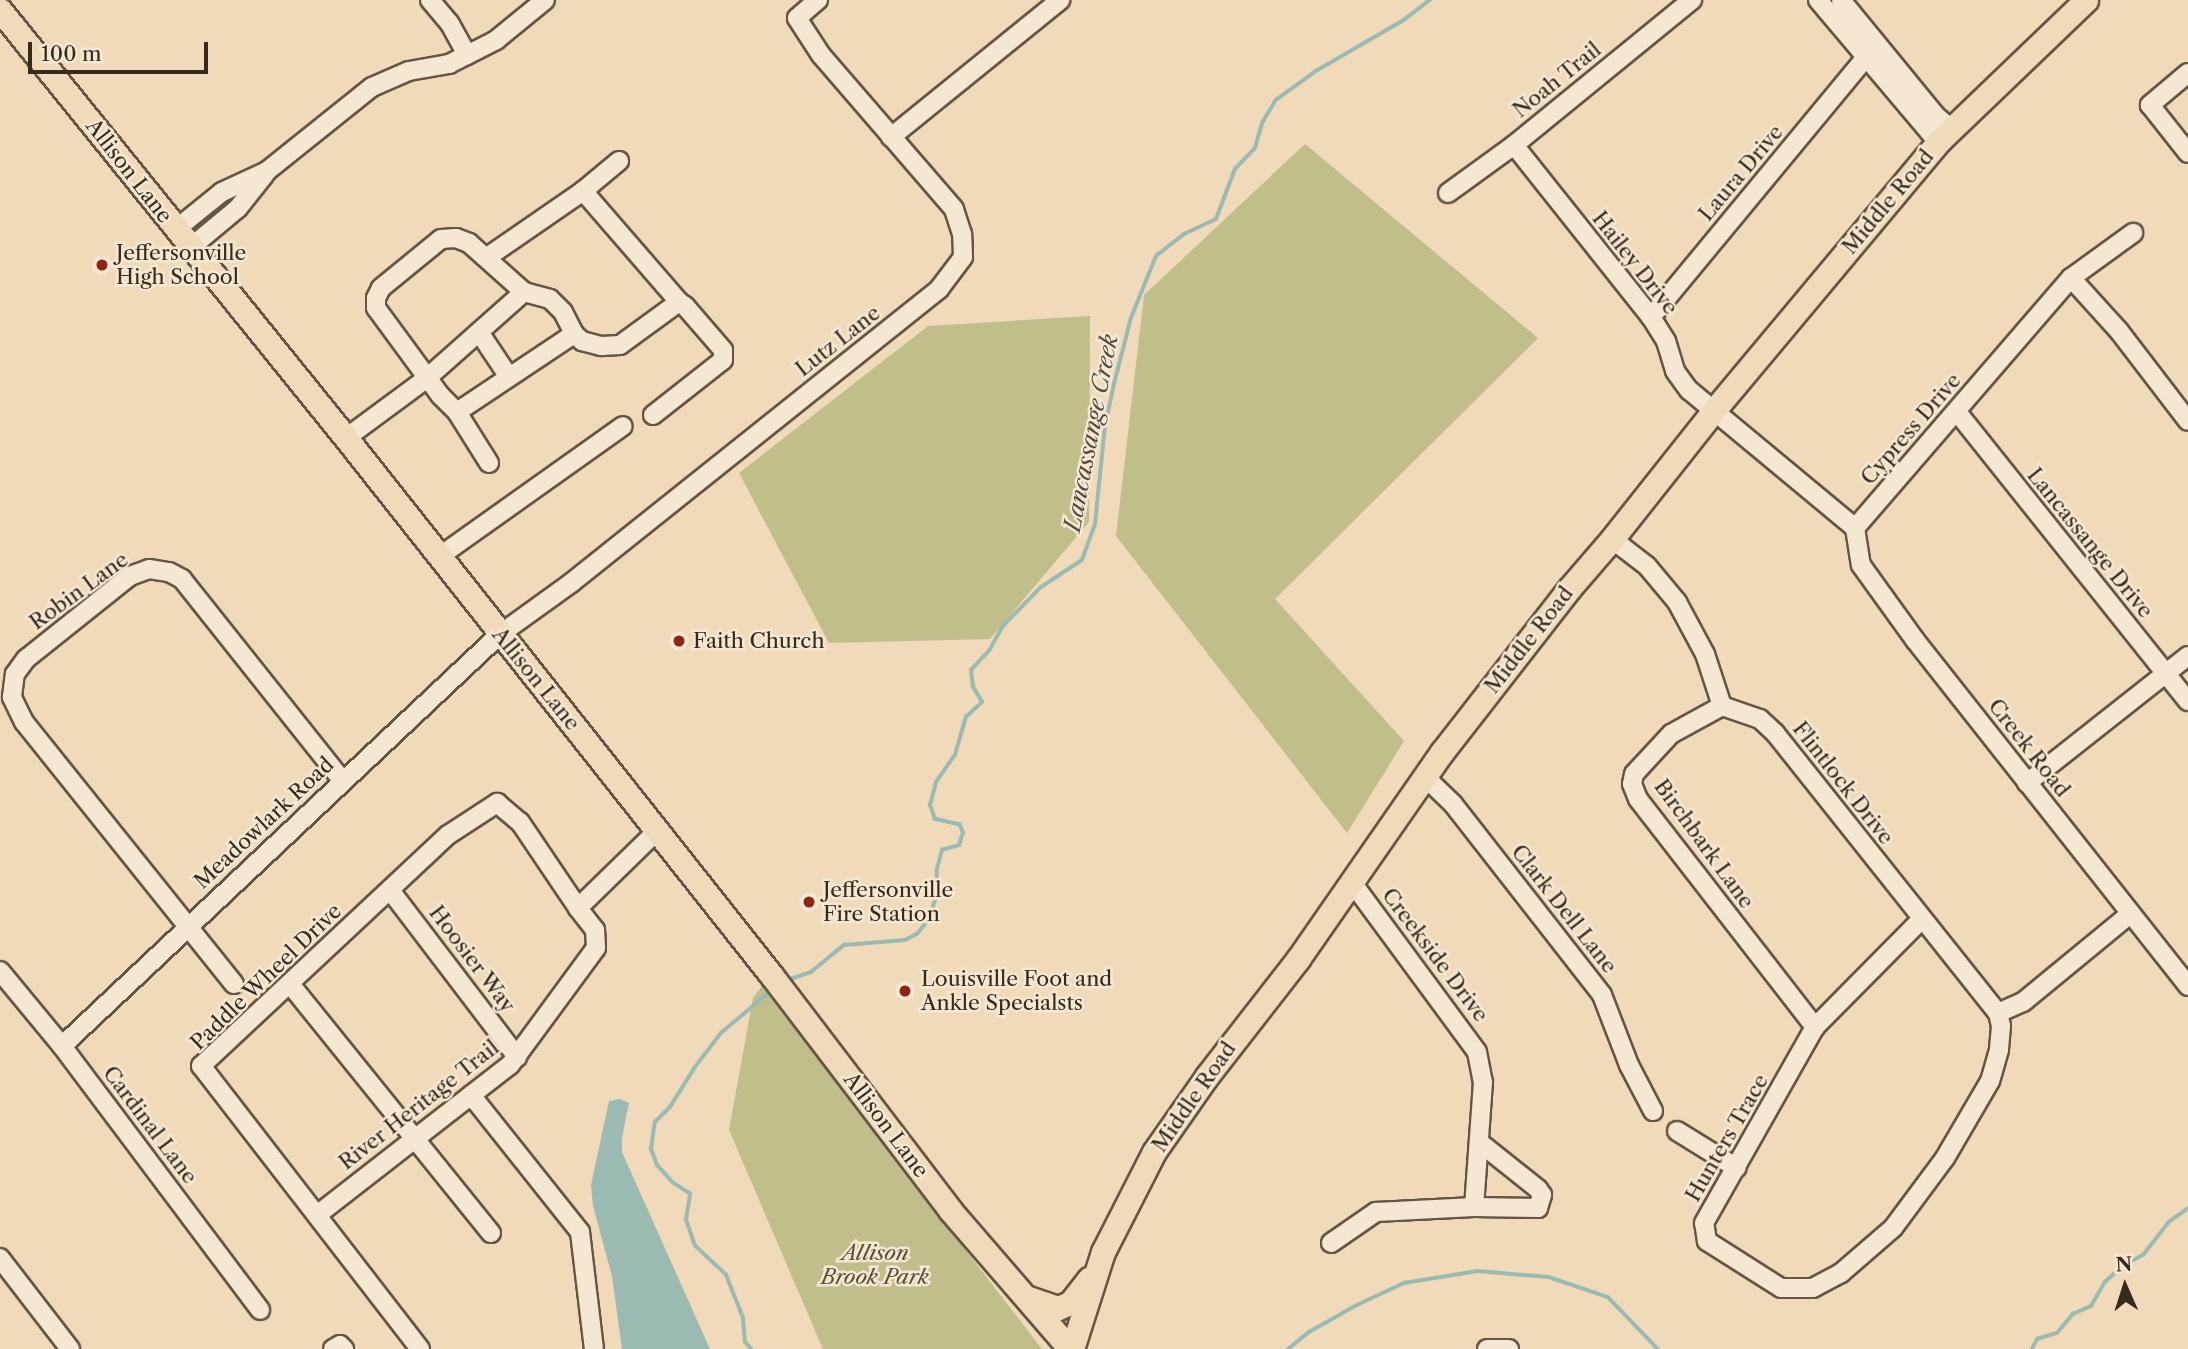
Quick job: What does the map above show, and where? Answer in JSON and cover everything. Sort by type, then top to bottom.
[{"type":"main road","name":"Middle Road","points":[[1071,1349],[1097,1268],[1154,1152],[1207,1076],[1298,959],[1425,777],[1568,590],[1612,539],[1714,409],[1944,136],[2086,0]]},
{"type":"main road","name":"Allison Lane","points":[[0,10],[175,230],[346,438],[499,635],[779,984],[989,1259],[1071,1349]]},
{"type":"main road","points":[[1025,1296],[1058,1308],[1070,1303],[1082,1291],[1097,1268]]},
{"type":"street","points":[[430,0],[450,24],[467,55]]},
{"type":"street","points":[[190,248],[238,208],[267,171],[372,87],[409,71],[449,64],[467,55],[496,40],[545,0]]},
{"type":"street","name":"Lutz Lane","points":[[499,635],[570,583],[939,289],[963,257],[962,234],[954,209],[821,55],[797,18],[818,0]]},
{"type":"street","points":[[891,137],[1060,0]]},
{"type":"street","name":"Noah Trail","points":[[1448,193],[1514,145],[1692,0]]},
{"type":"street","points":[[1818,0],[1866,58],[1944,136]]},
{"type":"street","points":[[1841,0],[1935,115],[1944,136]]},
{"type":"street","name":"Laura Drive","points":[[1651,317],[1866,58]]},
{"type":"street","points":[[2188,73],[2150,105],[2188,153]]},
{"type":"street","name":"Hailey Drive","points":[[1514,145],[1651,317],[1666,341],[1675,371],[1689,390],[1714,409]]},
{"type":"street","points":[[486,258],[583,191],[619,162]]},
{"type":"street","points":[[175,230],[222,192],[267,171]]},
{"type":"street","points":[[583,191],[723,350],[723,360],[653,415]]},
{"type":"street","name":"Cypress Drive","points":[[1855,528],[2071,278],[2133,233]]},
{"type":"street","points":[[489,463],[457,412],[427,379],[376,308],[376,298],[381,288],[441,239],[456,238],[469,243],[524,292],[550,299],[563,312],[574,334],[582,341],[600,346],[620,345],[679,302]]},
{"type":"street","points":[[2071,278],[2119,331],[2188,421]]},
{"type":"street","points":[[346,438],[427,379],[524,292]]},
{"type":"street","points":[[479,332],[509,377]]},
{"type":"street","points":[[457,412],[574,334]]},
{"type":"street","points":[[1714,409],[1855,528]]},
{"type":"street","name":"Lancassange Drive","points":[[1957,412],[2188,701]]},
{"type":"street","points":[[440,556],[623,426]]},
{"type":"street","name":"Creek Road","points":[[1855,528],[1861,565],[1915,640],[2188,986]]},
{"type":"street","points":[[1612,539],[1647,566],[1676,602],[1704,654],[1722,706]]},
{"type":"street","name":"Robin Lane","points":[[234,984],[24,722],[12,697],[15,674],[26,659],[130,576],[149,569],[169,572],[182,579],[342,780]]},
{"type":"street","name":"Meadowlark Road","points":[[62,1046],[499,635]]},
{"type":"street","points":[[2027,783],[2188,656]]},
{"type":"street","name":"Flintlock Drive","points":[[1722,706],[1760,719],[1775,733],[1921,920],[1998,1013]]},
{"type":"street","name":"Birchbark Lane","points":[[1722,706],[1671,734],[1634,774],[1632,783],[1638,799],[1815,1027]]},
{"type":"street","name":"Clark Dell Lane","points":[[1425,777],[1453,804],[1602,995],[1638,1086],[1653,1111]]},
{"type":"street","name":"Paddle Wheel Drive","points":[[421,1349],[201,1066],[448,835],[497,803],[520,822],[578,908]]},
{"type":"street","points":[[578,908],[657,831]]},
{"type":"street","name":"Creekside Drive","points":[[1351,881],[1477,1052],[1483,1082],[1474,1207]]},
{"type":"street","name":"Hoosier Way","points":[[390,890],[517,1057]]},
{"type":"street","name":"River Heritage Trail","points":[[317,1215],[517,1057],[596,948],[595,930],[578,908]]},
{"type":"street","points":[[1998,1013],[2023,1002],[2130,914]]},
{"type":"street","name":"Hunters Trace","points":[[1921,920],[1815,1027],[1704,1223],[1707,1241],[1781,1288],[1813,1288],[1841,1273],[1893,1228],[1945,1158],[1990,1081],[1999,1050],[2001,1026],[1998,1013]]},
{"type":"street","name":"Cardinal Lane","points":[[0,971],[62,1046],[260,1310]]},
{"type":"street","points":[[290,984],[491,1233]]},
{"type":"street","points":[[471,1095],[580,1232],[594,1349]]},
{"type":"street","points":[[1677,1131],[1737,1168]]},
{"type":"street","points":[[1331,1243],[1376,1212],[1474,1207],[1534,1210],[1541,1203],[1542,1195],[1479,1142]]},
{"type":"street","points":[[0,1258],[70,1349]]},
{"type":"street","points":[[333,1349],[341,1345],[344,1349]]},
{"type":"street","points":[[1487,1349],[1509,1349]]},
{"type":"green space","points":[[1305,144],[1538,338],[1275,599],[1404,741],[1347,833],[1116,536],[1144,295]]},
{"type":"green space","points":[[1090,316],[1089,522],[990,639],[829,643],[739,473],[928,326]]},
{"type":"green space","name":"Allison Brook Park","points":[[762,986],[1042,1349],[823,1349],[729,1130],[753,998]]},
{"type":"water","points":[[620,1099],[629,1103],[622,1152],[710,1349],[622,1349],[612,1276],[593,1206],[591,1185],[609,1101]]},
{"type":"waterway","name":"Lancassange Creek","points":[[785,981],[811,972],[844,945],[905,940],[917,934],[929,919],[936,897],[937,869],[942,850],[959,845],[963,833],[960,825],[935,819],[930,805],[936,782],[955,755],[966,717],[982,702],[973,687],[971,670],[989,651],[1003,626],[1041,587],[1082,560],[1095,524],[1105,426],[1114,384],[1131,318],[1156,256],[1184,234],[1216,219],[1235,169],[1255,148],[1262,123],[1276,100],[1316,71],[1404,20],[1430,0]]},
{"type":"waterway","name":"Lancassange Creek","points":[[751,1349],[745,1342],[743,1318],[726,1275],[695,1246],[686,1220],[690,1194],[673,1183],[657,1165],[651,1149],[655,1122],[670,1107],[695,1067],[721,1033],[773,989]]},
{"type":"waterway","name":"Lancassange Creek","points":[[2032,1349],[2037,1339],[2057,1333],[2073,1314],[2091,1306],[2105,1282],[2122,1266],[2143,1255],[2169,1222],[2188,1208]]},
{"type":"waterway","name":"Lancassange Creek","points":[[1288,1349],[1309,1332],[1404,1283],[1477,1271],[1549,1277],[1608,1297],[1658,1349]]},
{"type":"place","name":"Jeffersonville High School","points":[[102,265]]},
{"type":"place","name":"Faith Church","points":[[679,641]]},
{"type":"place","name":"Jeffersonville Fire Station","points":[[809,902]]},
{"type":"place","name":"Louisville Foot and Ankle Specialsts","points":[[905,991]]}]
